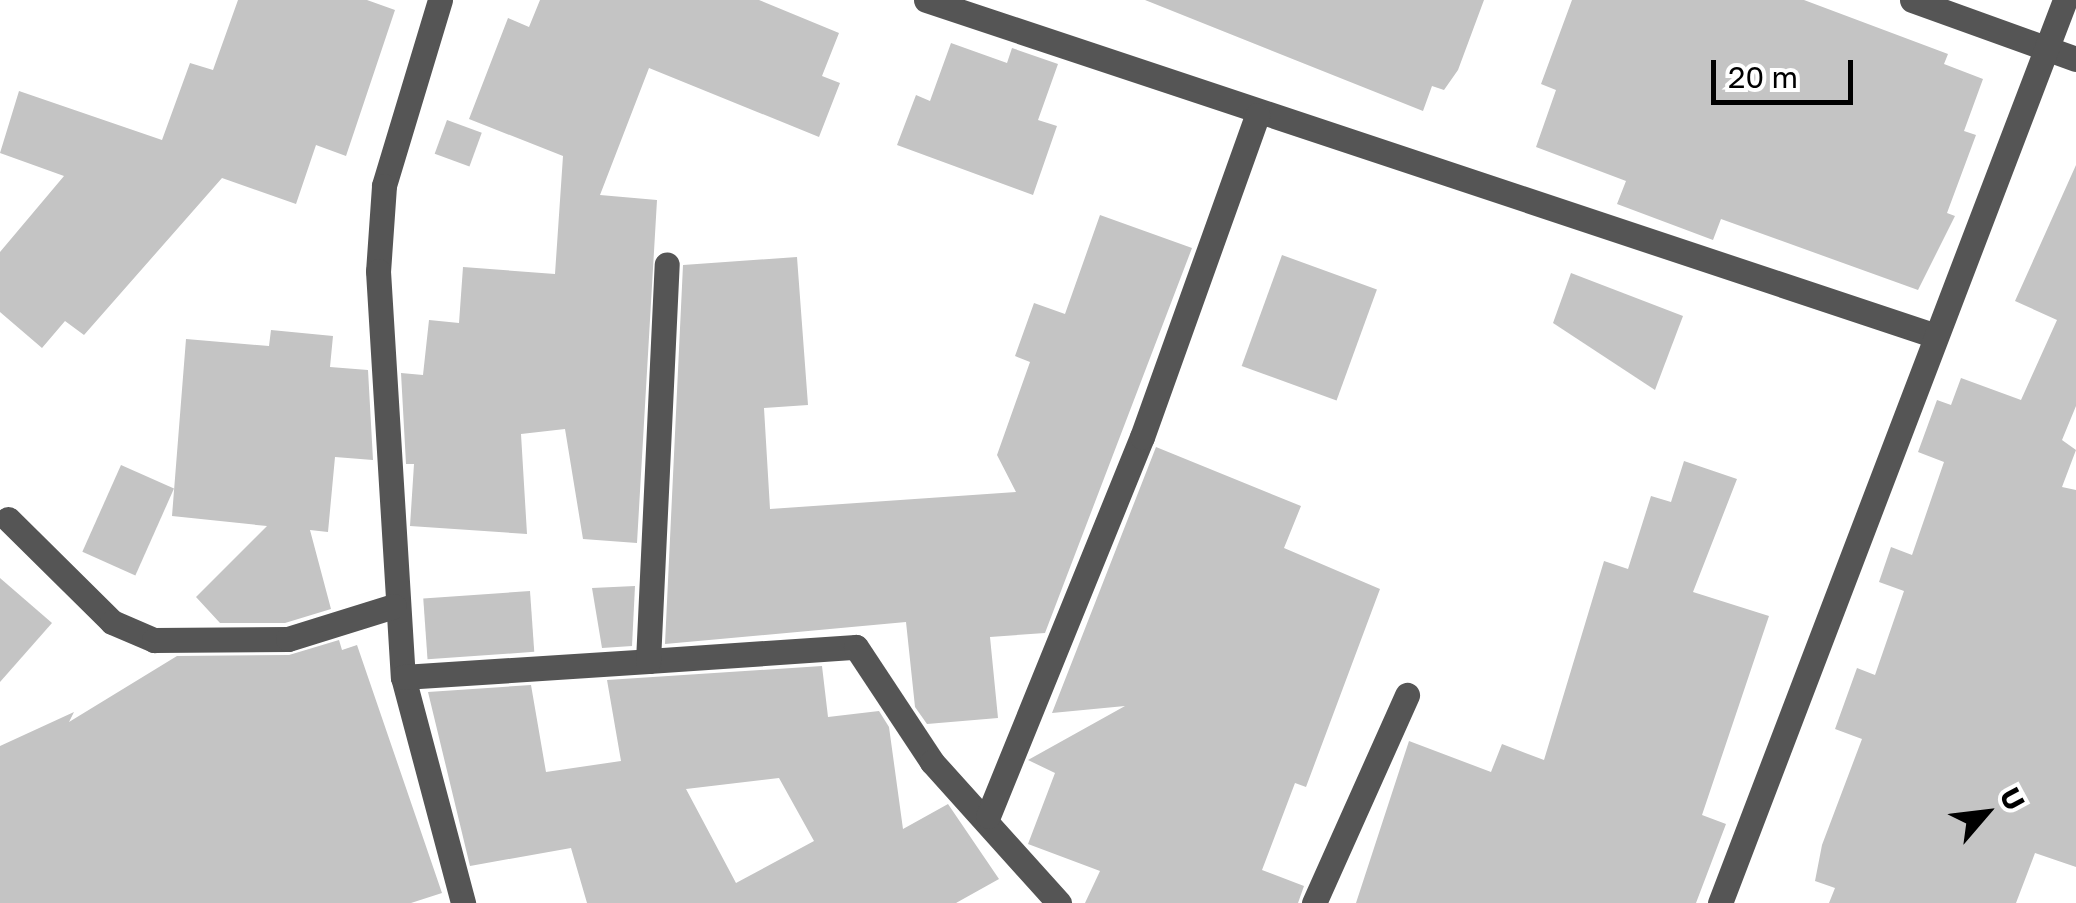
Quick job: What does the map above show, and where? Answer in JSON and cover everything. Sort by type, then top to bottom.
[{"type":"street","points":[[440,0],[395,139],[380,229],[394,606],[403,677],[463,903]]},
{"type":"street","points":[[926,0],[1257,115],[1936,336]]},
{"type":"street","points":[[1912,0],[2064,54]]},
{"type":"street","points":[[1720,903],[1936,336],[2064,54],[2066,0]]},
{"type":"street","points":[[988,816],[1142,437],[1257,115]]},
{"type":"street","points":[[648,662],[668,264]]},
{"type":"street","points":[[8,520],[112,622],[154,640],[288,639],[394,606]]},
{"type":"street","points":[[403,677],[856,646],[932,762],[988,816],[1059,903]]},
{"type":"street","points":[[1314,903],[1407,694]]},
{"type":"building","points":[[238,0],[367,0],[395,10],[346,156],[316,145],[296,204],[222,178],[84,335],[65,321],[42,348],[0,312],[0,252],[64,176],[0,153],[19,91],[162,140],[190,63],[213,70]]},
{"type":"building","points":[[540,0],[759,0],[839,33],[822,76],[840,83],[819,137],[649,68],[600,195],[657,200],[637,543],[583,539],[565,429],[521,434],[527,534],[410,526],[414,464],[406,464],[401,373],[423,375],[429,320],[459,323],[463,267],[555,274],[563,156],[469,119],[508,18],[529,27]]},
{"type":"building","points":[[1145,0],[1484,0],[1458,70],[1444,90],[1432,86],[1423,111]]},
{"type":"building","points":[[1572,0],[1804,0],[1948,54],[1944,64],[1983,79],[1964,131],[1976,135],[1947,213],[1955,216],[1918,290],[1721,219],[1713,240],[1617,204],[1626,181],[1536,147],[1556,90],[1541,84]]},
{"type":"building","points":[[951,43],[1007,63],[1012,48],[1058,64],[1038,120],[1057,126],[1033,195],[897,145],[916,95],[930,101]]},
{"type":"building","points":[[447,120],[482,133],[469,166],[435,154]]},
{"type":"building","points":[[2076,165],[2076,406],[2062,440],[2076,450],[2062,487],[2076,490],[2076,867],[2035,853],[2016,903],[1829,903],[1835,888],[1815,881],[1822,845],[1862,739],[1835,729],[1857,668],[1875,675],[1904,591],[1879,582],[1891,547],[1912,555],[1944,462],[1918,452],[1937,400],[1951,405],[1961,378],[2021,400],[2057,320],[2015,301]]},
{"type":"building","points":[[1100,215],[1192,248],[1045,633],[990,637],[998,718],[927,724],[915,707],[906,622],[665,644],[683,265],[797,257],[808,405],[764,408],[770,509],[1016,492],[997,455],[1030,362],[1015,356],[1034,303],[1065,314]]},
{"type":"building","points":[[1282,255],[1377,290],[1337,400],[1242,366]]},
{"type":"building","points":[[1571,273],[1683,316],[1655,390],[1553,323]]},
{"type":"building","points":[[271,330],[333,336],[330,367],[368,370],[373,460],[335,457],[328,532],[310,530],[331,609],[285,623],[220,623],[196,597],[267,526],[172,516],[186,339],[269,346]]},
{"type":"building","points":[[1156,447],[1301,506],[1284,548],[1380,589],[1306,787],[1295,783],[1262,870],[1304,886],[1298,903],[1085,903],[1100,871],[1028,844],[1055,773],[1028,760],[1125,706],[1052,713]]},
{"type":"building","points":[[1684,461],[1737,479],[1693,592],[1769,616],[1702,815],[1726,824],[1696,903],[1356,903],[1409,741],[1491,772],[1502,744],[1544,760],[1604,561],[1628,569],[1651,496],[1671,502]]},
{"type":"building","points":[[121,465],[174,489],[135,575],[82,552]]},
{"type":"building","points":[[0,578],[52,623],[0,682]]},
{"type":"building","points":[[635,586],[632,646],[602,648],[592,588]]},
{"type":"building","points":[[530,591],[534,652],[428,659],[423,598]]},
{"type":"building","points":[[339,640],[342,650],[357,645],[442,893],[411,903],[0,903],[0,746],[74,712],[69,722],[177,656],[289,655]]},
{"type":"building","points":[[822,666],[828,717],[879,711],[889,727],[903,829],[948,804],[999,879],[956,903],[587,903],[571,848],[470,866],[428,692],[531,685],[546,772],[621,761],[607,680]],"holes":[[[779,778],[814,841],[736,883],[686,789]]]}]
